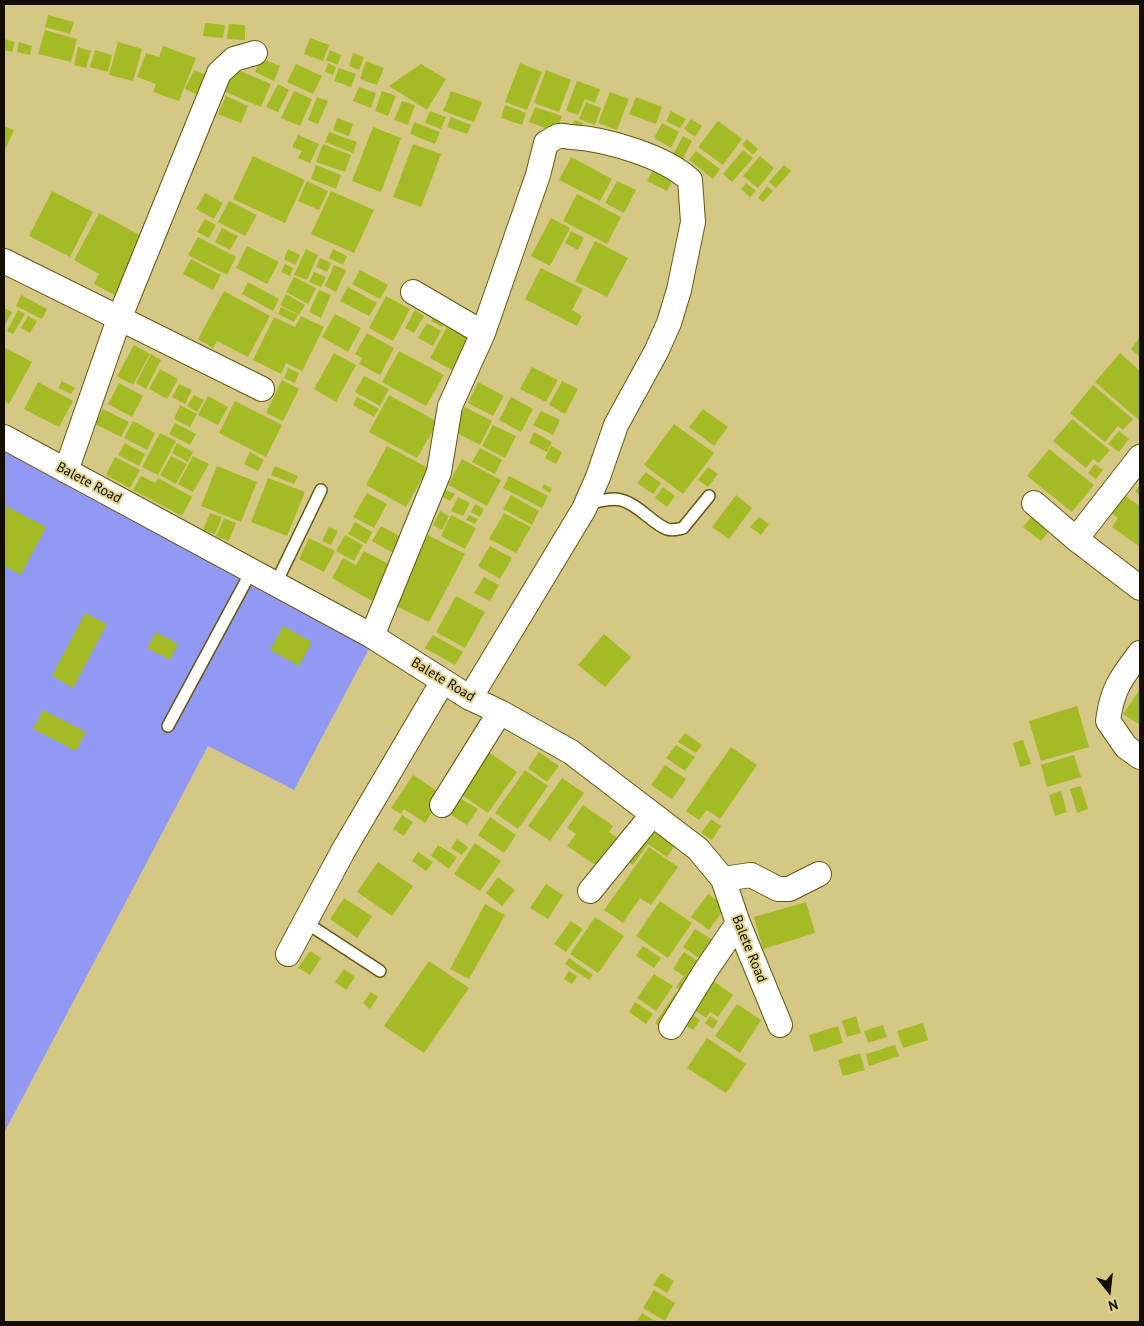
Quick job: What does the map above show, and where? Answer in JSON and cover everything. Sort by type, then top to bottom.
[{"type":"street","points":[[66,471],[119,319],[219,72],[234,59],[255,52]]},
{"type":"street","points":[[372,636],[439,472],[450,406],[483,332],[538,175],[546,144],[558,136],[585,138],[620,146],[671,166],[681,172],[690,180],[693,222],[679,290],[669,323],[656,352],[616,425],[598,477],[584,509],[470,698]]},
{"type":"street","points":[[4,261],[262,389]]},
{"type":"street","points":[[413,292],[483,332]]},
{"type":"street","name":"Balete Road","points":[[5,440],[276,583],[372,636],[470,698],[500,712],[571,752],[698,849],[722,880],[780,1025]]},
{"type":"street","points":[[1076,539],[1140,457]]},
{"type":"street","points":[[1034,503],[1076,539],[1140,588]]},
{"type":"street","points":[[1140,653],[1120,680],[1110,702],[1108,721],[1126,747],[1140,757]]},
{"type":"street","points":[[288,954],[343,852],[443,681]]},
{"type":"street","points":[[442,806],[500,712]]},
{"type":"street","points":[[590,891],[652,815]]},
{"type":"street","points":[[722,880],[751,875],[778,890],[789,889],[819,874]]},
{"type":"street","points":[[671,1027],[738,923]]},
{"type":"lane","points":[[276,583],[321,490]]},
{"type":"lane","points":[[586,504],[600,500],[621,500],[643,512],[668,530],[674,530],[683,528],[709,496]]},
{"type":"lane","points":[[168,726],[252,570]]},
{"type":"lane","points":[[305,922],[380,971]]},
{"type":"shaded area","points":[[4,435],[379,630],[294,790],[208,746],[4,1133]]},
{"type":"building","points":[[48,15],[74,22],[70,34],[45,27]]},
{"type":"building","points":[[205,23],[225,25],[223,38],[203,36]]},
{"type":"building","points":[[229,24],[245,25],[245,40],[227,39]]},
{"type":"building","points":[[45,30],[77,39],[71,62],[38,54]]},
{"type":"building","points":[[310,38],[329,45],[323,61],[304,54]]},
{"type":"building","points":[[4,39],[15,42],[12,52],[4,50]]},
{"type":"building","points":[[19,42],[32,46],[30,55],[17,52]]},
{"type":"building","points":[[118,42],[142,49],[133,81],[109,75]]},
{"type":"building","points":[[163,46],[196,58],[179,101],[153,92],[156,84],[137,77],[146,53],[159,57]]},
{"type":"building","points":[[78,47],[91,51],[86,68],[74,65]]},
{"type":"building","points":[[95,50],[112,55],[108,72],[90,67]]},
{"type":"building","points":[[330,50],[341,55],[338,65],[326,60]]},
{"type":"building","points":[[353,53],[364,57],[359,70],[349,66]]},
{"type":"building","points":[[261,58],[280,66],[274,81],[255,72]]},
{"type":"building","points":[[366,61],[384,68],[377,85],[360,79]]},
{"type":"building","points":[[328,63],[336,67],[333,75],[325,72]]},
{"type":"building","points":[[520,63],[542,72],[527,110],[505,102]]},
{"type":"building","points":[[296,64],[322,76],[313,94],[287,82]]},
{"type":"building","points":[[421,64],[446,79],[427,110],[389,86]]},
{"type":"building","points":[[231,67],[271,84],[261,107],[221,90]]},
{"type":"building","points":[[339,68],[356,74],[351,87],[334,81]]},
{"type":"building","points":[[194,70],[211,77],[202,97],[185,89]]},
{"type":"building","points":[[546,70],[571,80],[559,112],[534,103]]},
{"type":"building","points":[[577,81],[600,89],[595,103],[585,99],[578,115],[566,111]]},
{"type":"building","points":[[278,84],[289,90],[278,112],[266,107]]},
{"type":"building","points":[[359,87],[376,93],[371,108],[353,101]]},
{"type":"building","points":[[294,91],[312,99],[300,126],[281,118]]},
{"type":"building","points":[[382,91],[396,96],[388,116],[375,111]]},
{"type":"building","points":[[451,91],[482,102],[474,122],[443,111]]},
{"type":"building","points":[[610,92],[629,99],[617,130],[598,123]]},
{"type":"building","points":[[226,96],[248,106],[241,123],[218,114]]},
{"type":"building","points":[[317,97],[328,101],[318,124],[308,120]]},
{"type":"building","points":[[636,97],[662,107],[656,124],[629,114]]},
{"type":"building","points":[[402,101],[415,105],[408,125],[394,120]]},
{"type":"building","points":[[586,102],[601,108],[595,125],[579,119]]},
{"type":"building","points":[[505,105],[526,113],[522,125],[501,118]]},
{"type":"building","points":[[535,107],[562,116],[556,132],[529,122]]},
{"type":"building","points":[[430,111],[446,117],[441,129],[425,123]]},
{"type":"building","points":[[671,111],[686,119],[680,128],[666,121]]},
{"type":"building","points":[[451,117],[471,125],[467,134],[447,127]]},
{"type":"building","points":[[337,118],[353,124],[349,136],[333,130]]},
{"type":"building","points":[[691,119],[702,126],[695,137],[684,129]]},
{"type":"building","points":[[574,120],[583,123],[579,134],[570,131]]},
{"type":"building","points":[[718,121],[742,139],[723,165],[698,147]]},
{"type":"building","points":[[414,122],[440,132],[435,144],[410,134]]},
{"type":"building","points":[[662,123],[679,132],[671,148],[654,138]]},
{"type":"building","points":[[4,126],[14,130],[4,152]]},
{"type":"building","points":[[373,127],[401,138],[381,192],[352,181]]},
{"type":"building","points":[[329,132],[357,142],[353,153],[325,142]]},
{"type":"building","points":[[298,135],[319,144],[310,163],[298,158],[302,151],[292,147]]},
{"type":"building","points":[[683,136],[692,141],[682,161],[672,156]]},
{"type":"building","points":[[747,139],[758,149],[753,155],[742,145]]},
{"type":"building","points":[[323,144],[351,155],[345,172],[316,162]]},
{"type":"building","points":[[413,144],[441,154],[421,207],[393,197]]},
{"type":"building","points":[[743,150],[753,158],[732,182],[723,174]]},
{"type":"building","points":[[696,151],[720,169],[713,179],[689,160]]},
{"type":"building","points":[[253,156],[305,180],[285,223],[233,199]]},
{"type":"building","points":[[760,156],[774,168],[758,188],[743,176]]},
{"type":"building","points":[[571,157],[612,179],[600,201],[559,180]]},
{"type":"building","points":[[656,163],[676,174],[667,191],[647,181]]},
{"type":"building","points":[[316,165],[341,175],[336,189],[311,179]]},
{"type":"building","points":[[784,165],[791,171],[776,188],[769,182]]},
{"type":"building","points":[[307,181],[328,191],[319,210],[298,201]]},
{"type":"building","points":[[617,181],[636,190],[624,213],[605,203]]},
{"type":"building","points":[[746,183],[756,191],[750,197],[741,189]]},
{"type":"building","points":[[767,186],[773,191],[763,202],[758,198]]},
{"type":"building","points":[[52,191],[93,212],[70,257],[29,236]]},
{"type":"building","points":[[331,191],[374,210],[354,253],[311,234]]},
{"type":"building","points":[[205,193],[223,203],[214,219],[196,209]]},
{"type":"building","points":[[577,194],[621,217],[607,244],[563,221]]},
{"type":"building","points":[[229,201],[257,215],[245,236],[218,222]]},
{"type":"building","points":[[99,213],[147,239],[116,296],[94,284],[99,274],[74,260]]},
{"type":"building","points":[[551,218],[570,228],[550,266],[531,256]]},
{"type":"building","points":[[205,219],[216,225],[209,238],[197,232]]},
{"type":"building","points":[[222,228],[238,236],[230,250],[215,242]]},
{"type":"building","points":[[571,231],[584,238],[578,250],[565,243]]},
{"type":"building","points":[[198,237],[236,257],[227,275],[188,255]]},
{"type":"building","points":[[595,241],[628,258],[607,297],[575,281]]},
{"type":"building","points":[[247,246],[279,262],[267,284],[236,268]]},
{"type":"building","points":[[288,249],[300,255],[295,265],[284,259]]},
{"type":"building","points":[[306,249],[318,255],[307,280],[294,275]]},
{"type":"building","points":[[333,249],[347,256],[343,265],[329,258]]},
{"type":"building","points":[[320,258],[331,263],[327,272],[316,267]]},
{"type":"building","points":[[191,259],[221,275],[213,290],[183,274]]},
{"type":"building","points":[[285,264],[293,268],[290,276],[281,272]]},
{"type":"building","points":[[334,265],[346,270],[336,292],[325,286]]},
{"type":"building","points":[[541,268],[583,289],[572,310],[582,316],[577,326],[525,299]]},
{"type":"building","points":[[360,270],[388,285],[380,299],[352,284]]},
{"type":"building","points":[[314,272],[326,277],[321,287],[309,282]]},
{"type":"building","points":[[294,277],[316,288],[308,304],[286,292]]},
{"type":"building","points":[[248,282],[279,299],[273,311],[242,294]]},
{"type":"building","points":[[348,287],[377,303],[369,316],[340,301]]},
{"type":"building","points":[[319,290],[331,295],[321,318],[309,312]]},
{"type":"building","points":[[224,291],[270,316],[248,357],[217,341],[213,348],[198,339]]},
{"type":"building","points":[[286,294],[305,305],[299,315],[280,305]]},
{"type":"building","points":[[21,295],[47,309],[42,319],[16,306]]},
{"type":"building","points":[[386,296],[410,309],[393,341],[369,328]]},
{"type":"building","points":[[281,307],[298,315],[294,322],[278,314]]},
{"type":"building","points":[[4,308],[12,312],[4,327]]},
{"type":"building","points":[[18,310],[25,314],[13,334],[7,331]]},
{"type":"building","points":[[415,310],[424,316],[414,333],[405,328]]},
{"type":"building","points":[[437,312],[447,318],[442,327],[431,321]]},
{"type":"building","points":[[335,314],[361,328],[348,352],[322,337]]},
{"type":"building","points":[[28,316],[37,321],[30,333],[21,328]]},
{"type":"building","points":[[301,316],[324,327],[302,371],[286,363],[281,374],[253,360],[274,317],[295,327]]},
{"type":"building","points":[[427,323],[441,331],[433,346],[418,338]]},
{"type":"building","points":[[447,327],[476,343],[459,374],[430,358]]},
{"type":"building","points":[[367,333],[394,348],[380,375],[359,364],[362,358],[355,354]]},
{"type":"building","points":[[1140,337],[1140,357],[1131,349]]},
{"type":"building","points":[[134,345],[150,354],[133,385],[117,376]]},
{"type":"building","points":[[4,347],[32,362],[9,404],[4,401]]},
{"type":"building","points":[[399,351],[444,375],[426,406],[382,382]]},
{"type":"building","points":[[334,353],[356,365],[336,402],[314,389]]},
{"type":"building","points":[[1120,353],[1140,371],[1140,421],[1095,382]]},
{"type":"building","points":[[151,354],[161,360],[146,389],[136,383]]},
{"type":"building","points":[[532,367],[558,380],[546,402],[520,389]]},
{"type":"building","points":[[288,368],[299,373],[295,383],[284,378]]},
{"type":"building","points":[[160,369],[178,379],[167,399],[149,389]]},
{"type":"building","points":[[364,376],[389,389],[380,406],[355,392]]},
{"type":"building","points":[[282,380],[299,389],[283,421],[266,413]]},
{"type":"building","points":[[62,381],[75,388],[71,394],[58,388]]},
{"type":"building","points":[[562,381],[578,389],[565,414],[549,405]]},
{"type":"building","points":[[38,382],[73,401],[59,427],[24,409]]},
{"type":"building","points":[[478,382],[504,396],[493,416],[468,403]]},
{"type":"building","points":[[119,383],[143,396],[132,417],[108,404]]},
{"type":"building","points":[[179,384],[192,390],[185,404],[172,397]]},
{"type":"building","points":[[1093,385],[1133,419],[1123,430],[1118,426],[1105,442],[1070,413]]},
{"type":"building","points":[[194,395],[204,400],[197,412],[187,406]]},
{"type":"building","points":[[389,395],[438,422],[417,458],[369,432]]},
{"type":"building","points":[[208,396],[228,407],[218,425],[198,415]]},
{"type":"building","points":[[357,397],[379,409],[374,417],[353,405]]},
{"type":"building","points":[[511,397],[533,409],[521,432],[499,420]]},
{"type":"building","points":[[235,401],[282,425],[266,457],[219,433]]},
{"type":"building","points":[[180,405],[197,414],[190,427],[174,419]]},
{"type":"building","points":[[465,407],[492,421],[480,445],[453,431]]},
{"type":"building","points":[[103,409],[129,422],[121,437],[95,424]]},
{"type":"building","points":[[703,409],[728,427],[714,446],[689,427]]},
{"type":"building","points":[[541,411],[560,420],[553,435],[533,425]]},
{"type":"building","points":[[1072,419],[1110,450],[1099,463],[1093,459],[1086,468],[1053,441]]},
{"type":"building","points":[[133,421],[155,433],[147,450],[124,438]]},
{"type":"building","points":[[175,423],[196,434],[190,445],[169,434]]},
{"type":"building","points":[[674,424],[714,453],[683,494],[644,465]]},
{"type":"building","points":[[493,425],[516,436],[505,458],[482,446]]},
{"type":"building","points":[[1119,431],[1129,439],[1119,452],[1108,444]]},
{"type":"building","points":[[534,432],[552,442],[547,452],[529,443]]},
{"type":"building","points":[[160,433],[176,441],[158,475],[142,467]]},
{"type":"building","points":[[125,443],[145,454],[139,466],[118,455]]},
{"type":"building","points":[[177,443],[193,452],[188,462],[172,453]]},
{"type":"building","points":[[387,446],[428,468],[406,507],[366,485]]},
{"type":"building","points":[[551,446],[562,452],[556,464],[545,458]]},
{"type":"building","points":[[480,448],[502,460],[495,474],[472,462]]},
{"type":"building","points":[[1049,449],[1094,485],[1072,512],[1027,476]]},
{"type":"building","points":[[250,452],[264,460],[258,471],[244,464]]},
{"type":"building","points":[[171,456],[187,464],[176,484],[160,475]]},
{"type":"building","points":[[193,456],[209,464],[193,492],[178,484]]},
{"type":"building","points":[[115,457],[140,470],[130,488],[106,475]]},
{"type":"building","points":[[462,459],[501,480],[487,506],[448,485]]},
{"type":"building","points":[[1095,464],[1103,470],[1096,479],[1088,473]]},
{"type":"building","points":[[217,466],[257,482],[241,522],[201,506]]},
{"type":"building","points":[[275,466],[298,476],[294,484],[271,475]]},
{"type":"building","points":[[708,467],[718,474],[708,487],[698,480]]},
{"type":"building","points":[[646,472],[661,483],[653,494],[637,483]]},
{"type":"building","points":[[141,476],[155,483],[158,478],[192,497],[182,516],[133,490]]},
{"type":"building","points":[[509,476],[548,496],[542,508],[503,488]]},
{"type":"building","points":[[268,478],[305,492],[287,536],[251,522]]},
{"type":"building","points":[[544,484],[552,489],[550,493],[542,488]]},
{"type":"building","points":[[1140,484],[1140,495],[1135,492]]},
{"type":"building","points":[[663,487],[675,496],[667,507],[655,498]]},
{"type":"building","points":[[444,489],[455,494],[450,501],[441,496]]},
{"type":"building","points":[[367,493],[387,504],[374,528],[353,517]]},
{"type":"building","points":[[511,495],[539,511],[532,525],[503,509]]},
{"type":"building","points":[[736,495],[752,508],[729,539],[712,527]]},
{"type":"building","points":[[1124,495],[1140,506],[1140,547],[1112,527],[1118,518],[1111,513]]},
{"type":"building","points":[[458,497],[470,503],[463,516],[451,511]]},
{"type":"building","points":[[475,504],[484,509],[480,517],[471,512]]},
{"type":"building","points":[[4,505],[46,527],[21,575],[4,566]]},
{"type":"building","points":[[440,511],[449,516],[442,530],[433,525]]},
{"type":"building","points":[[210,513],[222,517],[215,534],[203,530]]},
{"type":"building","points":[[504,513],[531,527],[516,553],[489,539]]},
{"type":"building","points":[[451,515],[476,528],[465,549],[441,536]]},
{"type":"building","points":[[469,515],[478,519],[475,524],[466,520]]},
{"type":"building","points":[[1033,515],[1050,530],[1041,541],[1023,527]]},
{"type":"building","points":[[759,517],[769,524],[761,535],[750,527]]},
{"type":"building","points":[[224,518],[236,523],[229,541],[216,536]]},
{"type":"building","points":[[355,522],[372,532],[366,544],[348,534]]},
{"type":"building","points":[[381,526],[401,537],[393,553],[372,541]]},
{"type":"building","points":[[329,527],[338,531],[331,545],[322,541]]},
{"type":"building","points":[[345,535],[363,545],[354,561],[336,551]]},
{"type":"building","points":[[428,535],[465,554],[429,622],[392,604]]},
{"type":"building","points":[[309,538],[335,551],[324,572],[299,559]]},
{"type":"building","points":[[490,546],[512,558],[500,579],[478,566]]},
{"type":"building","points":[[364,551],[392,566],[372,601],[332,578],[343,558],[356,565]]},
{"type":"building","points":[[484,577],[499,585],[490,601],[474,593]]},
{"type":"building","points":[[456,596],[485,612],[465,648],[436,632]]},
{"type":"building","points":[[85,613],[107,624],[73,688],[52,676]]},
{"type":"building","points":[[283,626],[312,642],[299,666],[270,650]]},
{"type":"building","points":[[156,632],[178,644],[170,660],[147,648]]},
{"type":"building","points":[[604,634],[631,657],[605,687],[578,665]]},
{"type":"building","points":[[433,635],[463,652],[455,665],[425,648]]},
{"type":"building","points":[[1140,689],[1140,725],[1123,714]]},
{"type":"building","points":[[1077,706],[1089,747],[1041,761],[1029,721]]},
{"type":"building","points":[[43,710],[86,732],[76,751],[33,729]]},
{"type":"building","points":[[685,733],[702,745],[696,753],[678,742]]},
{"type":"building","points":[[1023,740],[1031,764],[1020,767],[1013,743]]},
{"type":"building","points":[[676,745],[695,757],[685,771],[666,758]]},
{"type":"building","points":[[731,747],[757,765],[720,819],[707,810],[699,820],[686,811]]},
{"type":"building","points":[[487,751],[517,772],[488,813],[459,793]]},
{"type":"building","points":[[539,752],[559,766],[547,782],[528,768]]},
{"type":"building","points":[[1074,755],[1081,777],[1047,787],[1041,765]]},
{"type":"building","points":[[665,765],[686,779],[672,799],[651,785]]},
{"type":"building","points":[[525,770],[548,786],[518,829],[495,813]]},
{"type":"building","points":[[413,775],[443,795],[425,823],[404,809],[401,814],[391,808]]},
{"type":"building","points":[[562,778],[584,793],[550,841],[528,826]]},
{"type":"building","points":[[1081,786],[1088,809],[1077,813],[1070,789]]},
{"type":"building","points":[[1061,791],[1067,812],[1055,816],[1049,795]]},
{"type":"building","points":[[458,797],[478,809],[467,825],[447,812]]},
{"type":"building","points":[[583,805],[613,826],[609,832],[617,838],[597,866],[567,846],[576,834],[567,828]]},
{"type":"building","points":[[402,815],[413,822],[404,836],[393,829]]},
{"type":"building","points":[[490,817],[516,835],[504,853],[478,835]]},
{"type":"building","points":[[711,819],[721,826],[712,840],[701,833]]},
{"type":"building","points":[[650,826],[676,844],[667,857],[648,844],[633,865],[626,861]]},
{"type":"building","points":[[457,839],[468,847],[462,855],[451,848]]},
{"type":"building","points":[[475,843],[501,861],[480,891],[454,874]]},
{"type":"building","points":[[438,845],[457,857],[449,869],[431,856]]},
{"type":"building","points":[[649,847],[678,867],[651,905],[640,898],[623,923],[604,910]]},
{"type":"building","points":[[418,852],[433,862],[426,871],[412,861]]},
{"type":"building","points":[[378,862],[413,886],[392,916],[357,892]]},
{"type":"building","points":[[498,877],[515,890],[502,906],[486,893]]},
{"type":"building","points":[[546,884],[563,895],[548,919],[530,908]]},
{"type":"building","points":[[708,894],[726,906],[709,930],[691,917]]},
{"type":"building","points":[[344,898],[372,916],[357,938],[330,919]]},
{"type":"building","points":[[660,901],[692,923],[668,958],[636,936]]},
{"type":"building","points":[[806,902],[815,933],[763,949],[754,917]]},
{"type":"building","points":[[485,904],[505,915],[469,979],[450,969]]},
{"type":"building","points":[[595,917],[624,936],[598,973],[570,954]]},
{"type":"building","points":[[571,921],[583,929],[566,952],[554,944]]},
{"type":"building","points":[[695,929],[719,944],[706,963],[683,947]]},
{"type":"building","points":[[643,946],[661,958],[654,968],[636,956]]},
{"type":"building","points":[[310,951],[321,958],[310,975],[298,968]]},
{"type":"building","points":[[684,952],[703,965],[684,993],[676,987],[684,976],[673,969]]},
{"type":"building","points":[[569,958],[593,975],[589,980],[565,964]]},
{"type":"building","points":[[429,961],[469,988],[424,1053],[384,1026]]},
{"type":"building","points":[[344,969],[355,977],[346,990],[335,982]]},
{"type":"building","points":[[569,971],[577,976],[572,984],[564,979]]},
{"type":"building","points":[[654,974],[673,986],[656,1011],[637,998]]},
{"type":"building","points":[[711,979],[733,995],[718,1017],[710,1012],[706,1018],[691,1008]]},
{"type":"building","points":[[371,992],[378,997],[370,1009],[363,1003]]},
{"type":"building","points":[[676,992],[684,999],[663,1029],[655,1023]]},
{"type":"building","points":[[635,1002],[653,1014],[646,1024],[629,1012]]},
{"type":"building","points":[[737,1004],[761,1020],[740,1053],[715,1036]]},
{"type":"building","points":[[689,1012],[700,1020],[693,1030],[682,1023]]},
{"type":"building","points":[[710,1016],[718,1021],[713,1029],[705,1023]]},
{"type":"building","points":[[856,1016],[861,1033],[847,1037],[842,1021]]},
{"type":"building","points":[[923,1023],[928,1040],[903,1048],[897,1031]]},
{"type":"building","points":[[883,1025],[887,1037],[868,1043],[864,1031]]},
{"type":"building","points":[[838,1026],[843,1043],[814,1052],[809,1035]]},
{"type":"building","points":[[707,1038],[746,1064],[726,1093],[687,1068]]},
{"type":"building","points":[[895,1045],[899,1056],[869,1066],[866,1054]]},
{"type":"building","points":[[860,1053],[865,1070],[843,1076],[838,1060]]},
{"type":"building","points":[[661,1273],[674,1281],[667,1293],[653,1285]]},
{"type":"building","points":[[654,1290],[675,1303],[665,1321],[643,1308]]},
{"type":"building","points":[[642,1313],[657,1322],[636,1322]]}]
